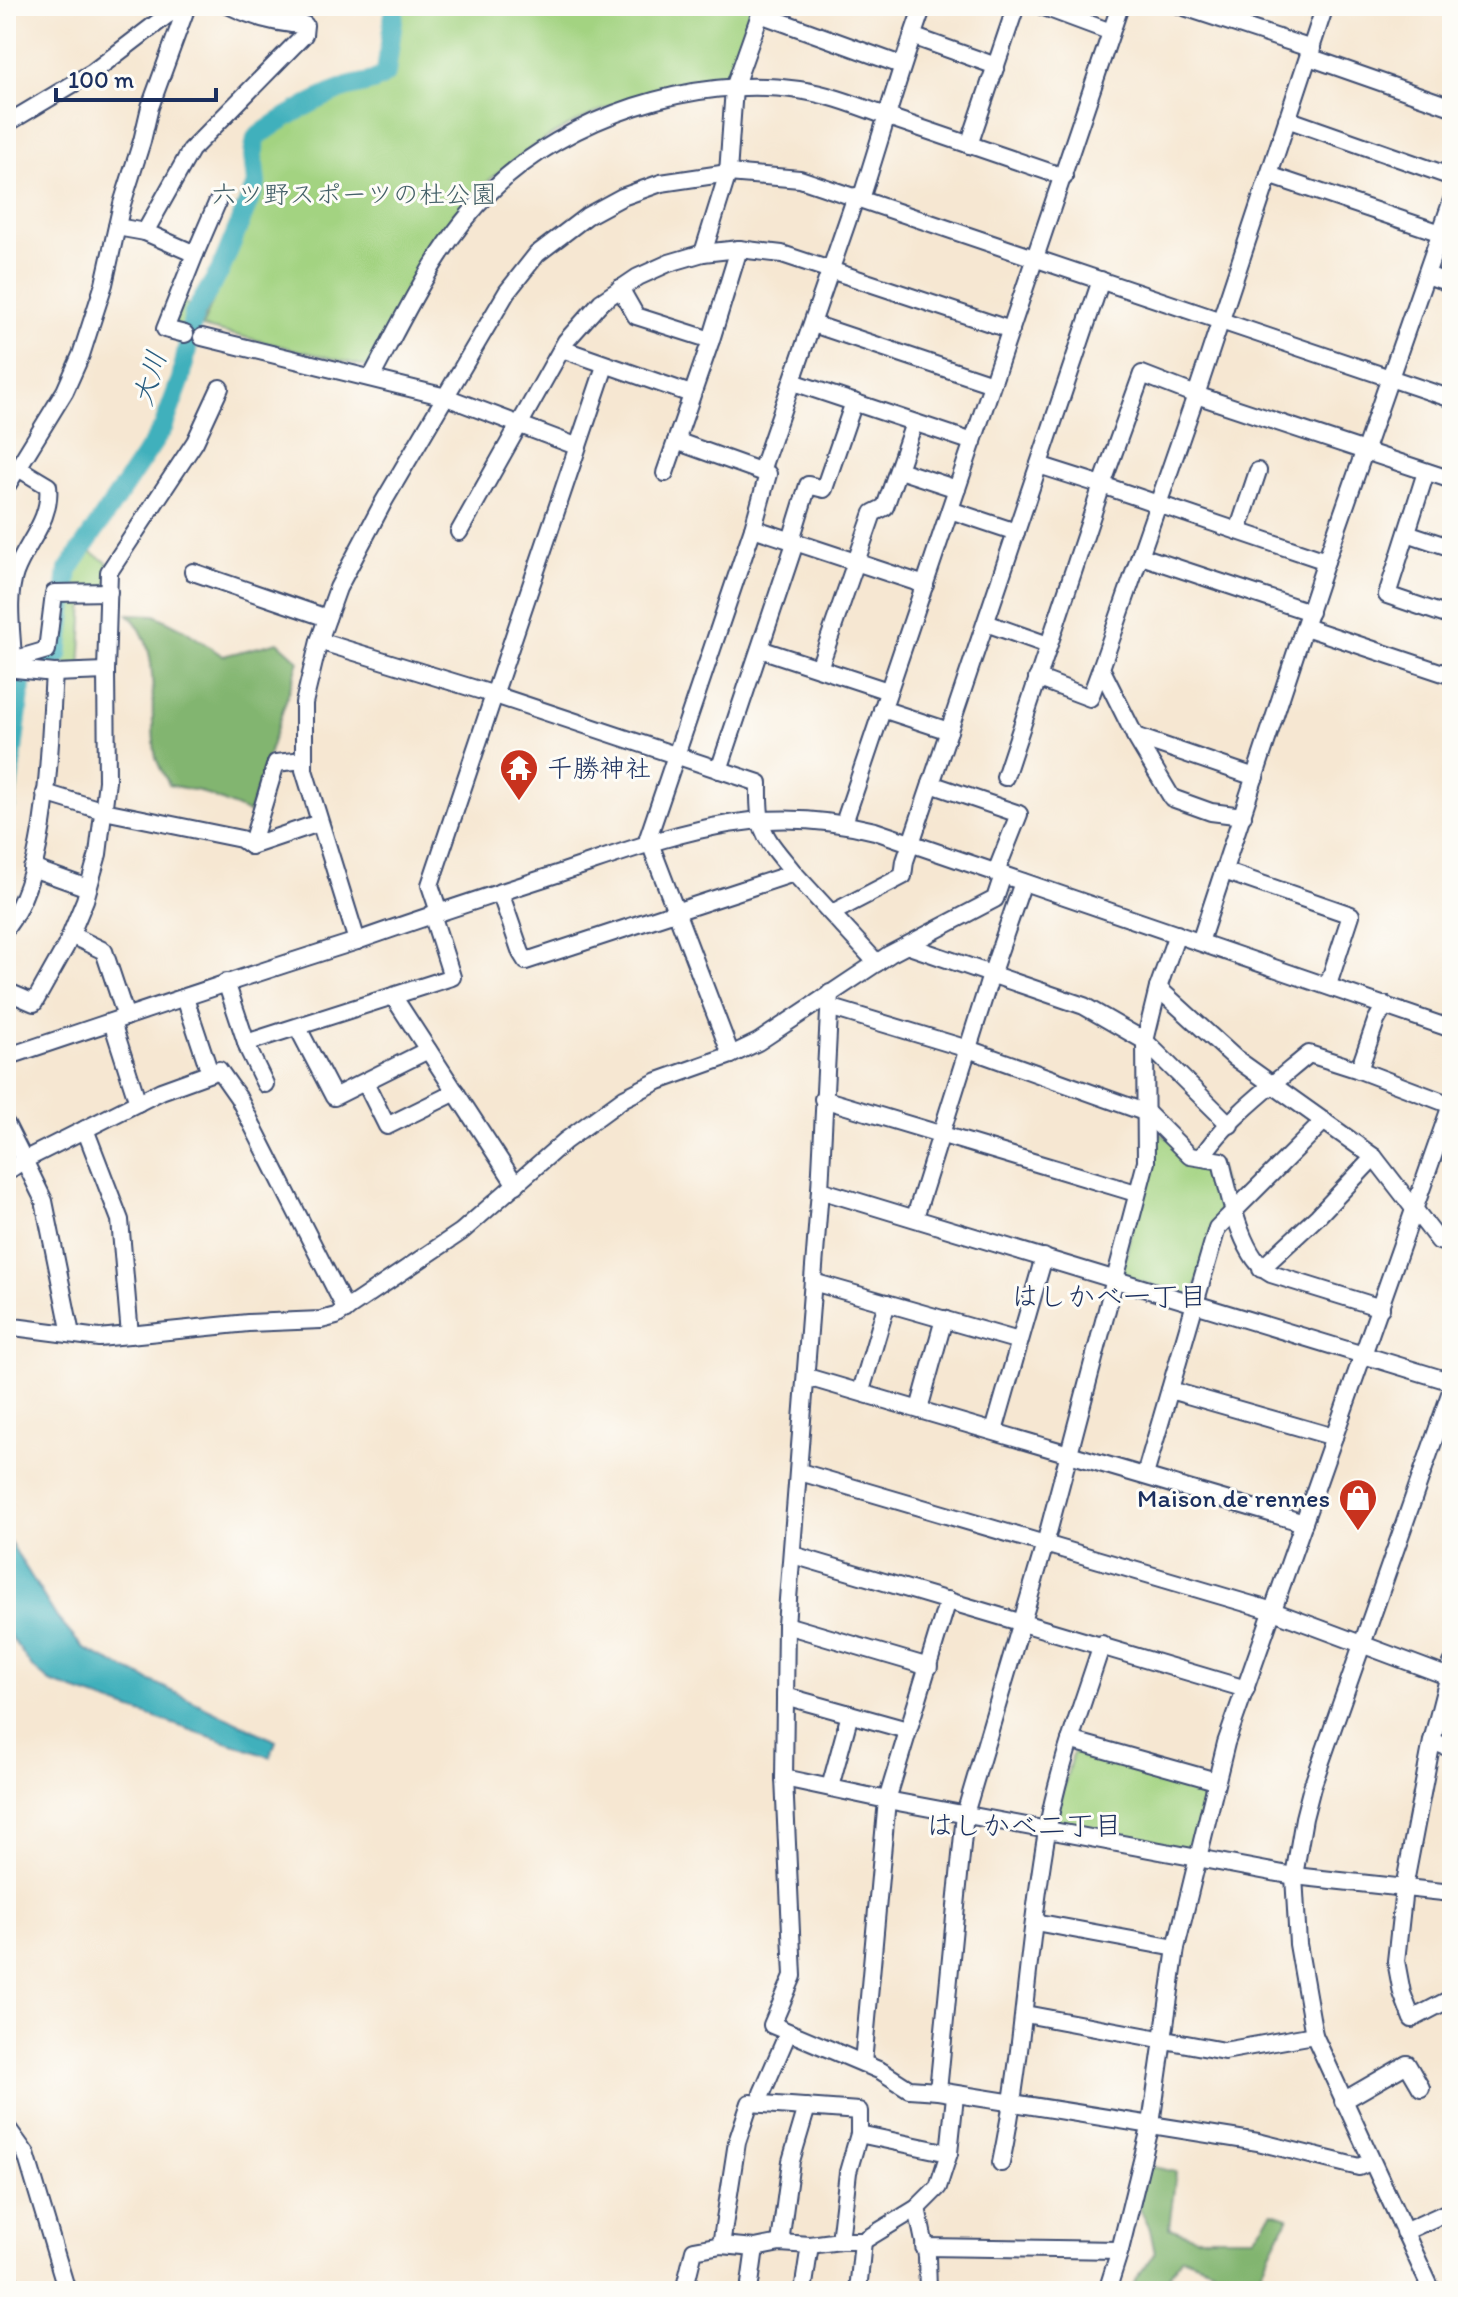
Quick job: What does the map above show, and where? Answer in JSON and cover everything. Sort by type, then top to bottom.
[{"type":"street","points":[[145,232],[191,150],[304,35],[305,25],[282,24],[251,16],[230,6]]},
{"type":"street","points":[[761,471],[888,117],[901,65],[923,6]]},
{"type":"street","points":[[969,145],[1016,6]]},
{"type":"street","points":[[1041,6],[1111,32]]},
{"type":"street","points":[[844,823],[1120,6]]},
{"type":"street","points":[[1181,6],[1452,107]]},
{"type":"street","points":[[1037,678],[1090,698],[1159,504],[1325,6]]},
{"type":"street","points":[[6,124],[93,72],[166,16],[185,8]]},
{"type":"street","points":[[6,487],[65,391],[81,355],[104,284],[150,107],[185,8]]},
{"type":"street","points":[[703,253],[728,173],[734,88],[761,10],[901,65]]},
{"type":"street","points":[[912,36],[996,66]]},
{"type":"street","points":[[371,378],[432,266],[491,190],[523,164],[584,126],[630,107],[685,94],[734,88],[797,90],[841,99],[1064,177]]},
{"type":"street","points":[[1287,119],[1452,177]]},
{"type":"street","points":[[357,941],[304,770],[304,703],[327,618],[338,588],[384,501],[507,292],[537,254],[587,216],[622,197],[661,183],[728,173],[800,179],[1452,399]]},
{"type":"street","points":[[1269,175],[1441,233]]},
{"type":"street","points":[[1200,942],[1326,561],[1452,200]]},
{"type":"street","points":[[185,334],[165,329],[217,203]]},
{"type":"street","points":[[117,227],[145,232],[195,254]]},
{"type":"street","points":[[665,473],[739,249]]},
{"type":"street","points":[[459,532],[518,424],[582,321],[620,288],[669,263],[703,253],[739,249],[782,254],[1011,330]]},
{"type":"street","points":[[1427,275],[1452,284]]},
{"type":"street","points":[[832,913],[903,876],[911,843],[1101,280]]},
{"type":"street","points":[[620,288],[636,316],[711,340]]},
{"type":"street","points":[[813,324],[992,384]]},
{"type":"street","points":[[202,337],[446,397],[576,446]]},
{"type":"street","points":[[562,349],[691,394]]},
{"type":"street","points":[[246,1043],[452,977],[430,885],[605,366]]},
{"type":"street","points":[[1005,777],[1142,374],[1452,480]]},
{"type":"street","points":[[793,382],[973,442]]},
{"type":"street","points":[[6,991],[34,1003],[71,935],[98,854],[107,781],[109,572],[195,442],[220,388]]},
{"type":"street","points":[[719,770],[760,649],[808,485],[824,489],[854,402]]},
{"type":"street","points":[[819,668],[873,513],[885,507],[914,423]]},
{"type":"street","points":[[676,441],[768,474],[753,528],[648,838],[731,1055]]},
{"type":"street","points":[[1039,465],[1326,561]]},
{"type":"street","points":[[9,666],[15,572],[47,510],[49,496],[48,486],[18,468]]},
{"type":"street","points":[[899,470],[957,489]]},
{"type":"street","points":[[1238,531],[1258,471]]},
{"type":"street","points":[[1426,472],[1387,595],[1452,617]]},
{"type":"street","points":[[950,510],[1016,532]]},
{"type":"street","points":[[753,528],[925,585]]},
{"type":"street","points":[[1407,533],[1452,548]]},
{"type":"street","points":[[1141,556],[1452,676]]},
{"type":"street","points":[[193,572],[327,618]]},
{"type":"street","points":[[9,666],[47,650],[54,593],[109,592]]},
{"type":"street","points":[[986,623],[1048,645]]},
{"type":"street","points":[[319,641],[492,694],[759,783],[758,819],[763,833],[794,873],[877,963]]},
{"type":"street","points":[[760,649],[888,691]]},
{"type":"street","points":[[9,666],[31,672],[106,671]]},
{"type":"street","points":[[1101,668],[1135,736],[1172,798],[1211,812],[1243,816]]},
{"type":"street","points":[[6,928],[24,898],[32,868],[45,793],[54,673]]},
{"type":"street","points":[[882,709],[949,731]]},
{"type":"street","points":[[1135,736],[1255,777]]},
{"type":"street","points":[[251,846],[276,763],[304,760]]},
{"type":"street","points":[[6,1326],[99,1338],[248,1323],[321,1320],[346,1310],[461,1232],[565,1141],[624,1098],[689,1068],[731,1055],[758,1042],[830,1000],[877,963],[995,899],[1019,814],[931,784]]},
{"type":"street","points":[[45,793],[104,811],[241,839],[251,846]]},
{"type":"street","points":[[6,1057],[650,843],[708,827],[758,819],[820,819],[911,843],[1452,1029]]},
{"type":"street","points":[[251,846],[319,823]]},
{"type":"street","points":[[32,868],[88,888]]},
{"type":"street","points":[[1224,871],[1351,915],[1328,985]]},
{"type":"street","points":[[500,892],[526,961],[794,873]]},
{"type":"street","points":[[915,1217],[1023,882]]},
{"type":"street","points":[[938,2091],[965,1814],[1045,1544],[1146,1162],[1145,1041],[1158,988],[1177,934]]},
{"type":"street","points":[[71,935],[104,951],[138,1103]]},
{"type":"street","points":[[909,946],[1084,1006],[1145,1041],[1230,1125]]},
{"type":"street","points":[[226,982],[246,1043],[265,1084]]},
{"type":"street","points":[[1158,988],[1235,1058],[1374,1157],[1439,1241],[1452,1245]]},
{"type":"street","points":[[393,996],[516,1185]]},
{"type":"street","points":[[185,998],[210,1073]]},
{"type":"street","points":[[830,1000],[1147,1113],[1190,1156],[1221,1161],[1241,1231],[1261,1269],[1381,1308]]},
{"type":"street","points":[[830,1000],[807,1377],[786,1625],[784,1778],[793,1976],[772,2025],[863,2063],[909,2089],[1258,2142],[1359,2167],[1370,2162]]},
{"type":"street","points":[[1359,1070],[1376,1021],[1385,1005]]},
{"type":"street","points":[[298,1028],[334,1097],[428,1050]]},
{"type":"street","points":[[1107,2291],[1151,2124],[1176,1948],[1216,1781],[1451,1105],[1309,1054],[1230,1125],[1202,1157]]},
{"type":"street","points":[[6,1172],[161,1091],[219,1070],[238,1097],[346,1310]]},
{"type":"street","points":[[365,1082],[387,1126],[456,1092]]},
{"type":"street","points":[[823,1099],[1136,1193]]},
{"type":"street","points":[[1145,1475],[1217,1228],[1324,1121]]},
{"type":"street","points":[[6,1124],[44,1201],[71,1334]]},
{"type":"street","points":[[85,1129],[120,1220],[130,1335]]},
{"type":"street","points":[[1261,1269],[1318,1216],[1374,1157]]},
{"type":"street","points":[[820,1190],[1195,1303],[1452,1385],[1444,1435],[1363,1644],[1312,1787],[1294,1876],[1298,1944],[1314,2035],[1432,2291]]},
{"type":"street","points":[[994,1431],[1044,1257]]},
{"type":"street","points":[[813,1282],[1019,1341]]},
{"type":"street","points":[[861,1391],[887,1303]]},
{"type":"street","points":[[919,1409],[944,1319]]},
{"type":"street","points":[[807,1377],[1304,1523]]},
{"type":"street","points":[[1170,1390],[1334,1437]]},
{"type":"street","points":[[800,1472],[1273,1611],[1450,1672],[1432,1741],[1404,1888],[1396,1961],[1402,1993],[1412,2019],[1452,1998]]},
{"type":"street","points":[[793,1555],[1246,1689]]},
{"type":"street","points":[[863,2063],[887,1800],[948,1600]]},
{"type":"street","points":[[786,1625],[929,1667]]},
{"type":"street","points":[[1001,2163],[1013,2104],[1047,1830],[1070,1740],[1102,1644]]},
{"type":"street","points":[[785,1696],[907,1730]]},
{"type":"street","points":[[830,1787],[850,1714]]},
{"type":"street","points":[[1070,1740],[1216,1781]]},
{"type":"street","points":[[1432,1741],[1452,1749]]},
{"type":"street","points":[[784,1778],[1294,1876],[1452,1893]]},
{"type":"street","points":[[1035,1922],[1176,1948]]},
{"type":"street","points":[[1025,2014],[1224,2051],[1314,2035]]},
{"type":"street","points":[[762,2093],[788,2033]]},
{"type":"street","points":[[1343,2101],[1407,2064],[1421,2088]]},
{"type":"street","points":[[684,2291],[694,2250],[721,2245],[755,2248],[780,2243],[810,2245],[863,2241],[917,2208],[938,2187],[949,2153],[955,2096]]},
{"type":"street","points":[[721,2245],[737,2142],[750,2103],[859,2111],[859,2134],[848,2172],[840,2241]]},
{"type":"street","points":[[780,2243],[791,2161],[807,2107]]},
{"type":"street","points":[[6,2126],[26,2154],[67,2291]]},
{"type":"street","points":[[859,2134],[949,2153]]},
{"type":"street","points":[[917,2208],[927,2256],[928,2291]]},
{"type":"street","points":[[1404,2232],[1452,2210]]},
{"type":"street","points":[[858,2291],[863,2241]]},
{"type":"street","points":[[803,2291],[810,2245]]},
{"type":"street","points":[[924,2247],[1120,2250]]},
{"type":"street","points":[[749,2291],[755,2248]]},
{"type":"street","points":[[6,2276],[15,2291]]},
{"type":"green space","name":"六ツ野スポーツの杜公園","points":[[397,6],[755,6],[729,82],[653,94],[603,110],[530,149],[485,184],[449,223],[426,257],[368,367],[202,327],[260,186],[258,148],[262,138],[336,96],[381,81],[390,70]]},
{"type":"green space","points":[[182,302],[199,310],[209,305],[198,332],[174,324]]},
{"type":"green space","points":[[85,548],[111,565],[107,591],[69,591],[70,572]]},
{"type":"green space","points":[[67,601],[84,601],[80,669],[40,667],[60,658]]},
{"type":"green space","points":[[128,614],[155,615],[183,629],[223,656],[278,642],[299,661],[249,813],[199,791],[169,785],[156,757],[153,739],[151,663],[147,645]]},
{"type":"green space","points":[[1153,1130],[1217,1164],[1229,1206],[1192,1294],[1187,1296],[1125,1277],[1122,1273]]},
{"type":"green space","points":[[1080,1748],[1211,1785],[1194,1852],[1054,1828],[1072,1755]]},
{"type":"green space","points":[[1149,2166],[1176,2172],[1169,2228],[1195,2237],[1254,2237],[1273,2212],[1288,2217],[1259,2274],[1229,2275],[1182,2257],[1158,2291],[1131,2291],[1136,2278],[1155,2254],[1150,2229],[1137,2203]]},
{"type":"water","points":[[8,1539],[57,1618],[84,1649],[276,1741],[270,1757],[50,1682],[32,1667],[6,1630]]},
{"type":"waterway","name":"大川","points":[[6,806],[23,670],[25,665],[58,655],[68,570],[163,428],[181,379],[194,314],[220,271],[256,184],[253,155],[256,138],[311,103],[386,73],[395,6]]},
{"type":"place","name":"千勝神社","points":[[519,802]]},
{"type":"place","name":"Maison de rennes","points":[[1358,1532]]},
{"type":"district","name":"はしかべ一丁目","points":[[1109,1296]]},
{"type":"district","name":"はしかべ二丁目","points":[[1024,1825]]}]
